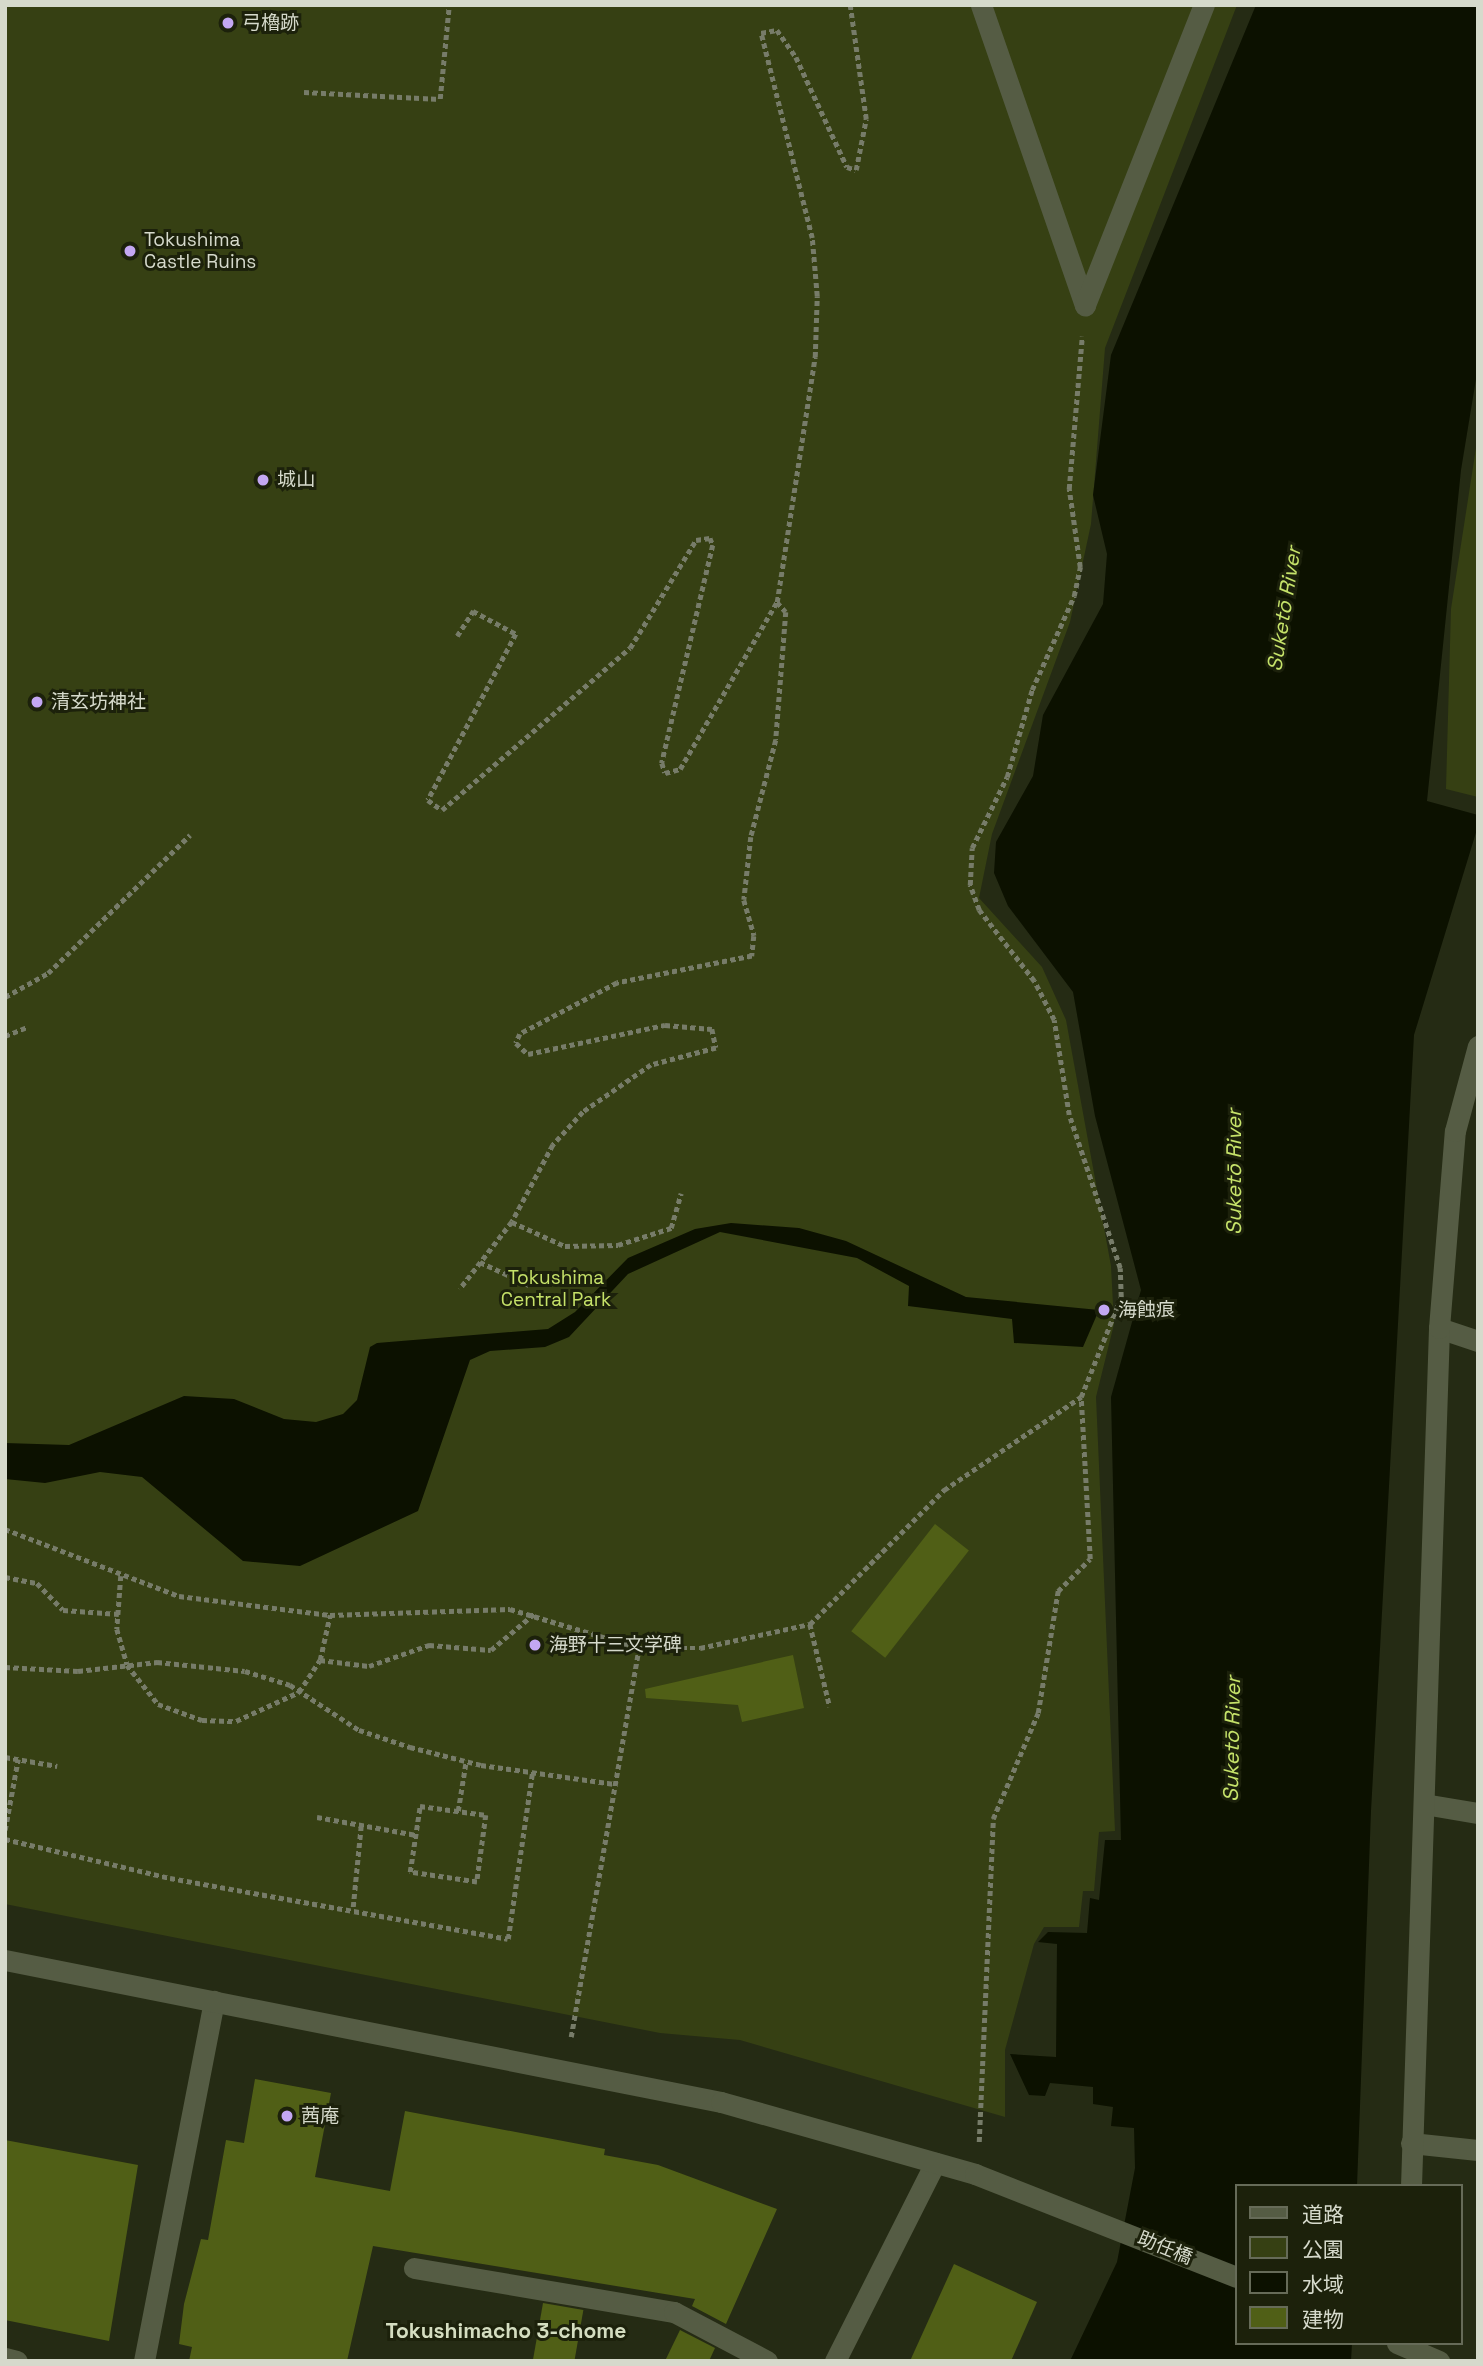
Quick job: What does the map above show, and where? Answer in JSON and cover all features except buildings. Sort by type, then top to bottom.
[{"type":"street","points":[[981,5],[1085,305]]},
{"type":"street","points":[[1085,305],[1204,5]]},
{"type":"street","points":[[1411,2184],[1410,2143],[1439,1328],[1455,1130],[1478,1046]]},
{"type":"street","points":[[1439,1328],[1478,1341]]},
{"type":"street","points":[[1424,1804],[1478,1813]]},
{"type":"street","name":"助任橋","points":[[5,1960],[721,2102],[975,2174],[1234,2276]]},
{"type":"street","points":[[144,2361],[214,2001]]},
{"type":"street","points":[[1410,2143],[1478,2150]]},
{"type":"street","points":[[835,2361],[935,2163]]},
{"type":"street","points":[[414,2268],[674,2312],[767,2361]]},
{"type":"street","points":[[1400,2348],[1439,2361]]},
{"type":"street","points":[[5,2358],[17,2361]]},
{"type":"path","points":[[304,92],[440,99],[449,5]]},
{"type":"path","points":[[457,636],[473,611],[516,634],[428,800],[442,810],[630,648],[696,540],[710,538],[713,545],[662,763],[665,773],[680,769],[777,602],[815,357],[817,296],[806,212],[761,33],[777,30],[796,57],[847,167],[856,170],[866,119],[850,5]]},
{"type":"path","points":[[975,2174],[985,2078],[993,1819],[1038,1713],[1058,1591],[1090,1559],[1081,1397],[1121,1297],[1120,1268],[1069,1115],[1054,1020],[1034,981],[979,910],[970,885],[972,848],[1007,776],[1032,690],[1074,596],[1080,567],[1069,489],[1085,305]]},
{"type":"path","points":[[460,1289],[512,1222],[553,1145],[583,1112],[651,1065],[716,1048],[712,1029],[665,1024],[528,1055],[516,1043],[520,1034],[617,983],[752,956],[754,936],[744,900],[751,837],[776,740],[786,612],[777,602]]},
{"type":"path","points":[[5,997],[48,973],[190,835]]},
{"type":"path","points":[[5,1037],[27,1027]]},
{"type":"path","points":[[512,1222],[565,1246],[618,1245],[671,1228],[681,1193]]},
{"type":"path","points":[[481,1262],[529,1285]]},
{"type":"path","points":[[5,1530],[179,1596],[330,1615],[456,1608],[536,1613],[639,1648],[700,1648],[810,1623],[944,1490],[1081,1397]]},
{"type":"path","points":[[121,1576],[119,1651],[158,1704],[202,1720],[236,1721],[299,1692],[320,1660],[330,1615]]},
{"type":"path","points":[[5,1577],[37,1583],[63,1610],[119,1614]]},
{"type":"path","points":[[320,1660],[369,1666],[429,1645],[491,1650],[536,1613]]},
{"type":"path","points":[[810,1623],[831,1707]]},
{"type":"path","points":[[565,2069],[639,1648]]},
{"type":"path","points":[[5,1667],[196,1663],[244,1671],[299,1692],[359,1730],[466,1761],[532,1774],[615,1784]]},
{"type":"path","points":[[5,1757],[57,1766]]},
{"type":"path","points":[[5,1830],[18,1759]]},
{"type":"path","points":[[458,1811],[466,1761]]},
{"type":"path","points":[[5,1839],[170,1878],[353,1907],[508,1938],[532,1774]]},
{"type":"path","points":[[420,1806],[458,1811],[486,1815],[477,1882],[410,1872],[420,1806]]},
{"type":"path","points":[[317,1817],[416,1835]]},
{"type":"path","points":[[353,1907],[361,1825]]},
{"type":"green space","name":"Tokushima Central Park","points":[[5,5],[1237,5],[1105,348],[1091,524],[1070,622],[992,834],[979,898],[1042,967],[1066,1020],[1111,1266],[1114,1324],[1096,1397],[1115,1831],[1099,1832],[1094,1891],[1083,1891],[1079,1927],[1044,1927],[1034,1944],[1005,2050],[1005,2117],[740,2040],[660,2033],[5,1904]]},
{"type":"green space","points":[[1478,435],[1478,797],[1446,789],[1451,609]]},
{"type":"water","name":"Suketō River","points":[[1256,5],[1478,5],[1478,367],[1461,470],[1427,801],[1478,815],[1478,826],[1414,1035],[1371,1811],[1357,2184],[1234,2184],[1234,2345],[1352,2345],[1351,2361],[1070,2361],[1117,2262],[1135,2168],[1134,2128],[1111,2126],[1113,2107],[1093,2104],[1093,2087],[1050,2083],[1045,2096],[1029,2095],[1010,2054],[1056,2057],[1057,1944],[1038,1942],[1048,1932],[1087,1933],[1090,1898],[1099,1900],[1105,1840],[1121,1840],[1111,1397],[1141,1290],[1095,1116],[1073,992],[1008,906],[994,873],[996,842],[1033,776],[1043,715],[1103,604],[1107,554],[1093,495],[1111,355]]},
{"type":"water","points":[[731,1223],[799,1228],[846,1241],[966,1297],[1099,1310],[1083,1347],[1014,1343],[1012,1319],[908,1306],[909,1286],[857,1258],[720,1232],[628,1274],[569,1337],[545,1347],[490,1351],[470,1360],[418,1511],[300,1566],[243,1561],[142,1477],[100,1472],[45,1483],[5,1479],[5,1443],[69,1445],[184,1396],[234,1399],[284,1419],[316,1422],[343,1414],[357,1400],[370,1347],[377,1343],[548,1329],[575,1312],[628,1258],[695,1229]]},
{"type":"place","name":"弓櫓跡","points":[[228,23]]},
{"type":"place","name":"Tokushima Castle Ruins","points":[[130,251]]},
{"type":"place","name":"城山","points":[[263,480]]},
{"type":"place","name":"清玄坊神社","points":[[37,702]]},
{"type":"place","name":"海蝕痕","points":[[1104,1310]]},
{"type":"place","name":"海野十三文学碑","points":[[535,1645]]},
{"type":"place","name":"茜庵","points":[[287,2116]]},
{"type":"district","name":"Tokushimacho 3-chome","points":[[506,2331]]}]
